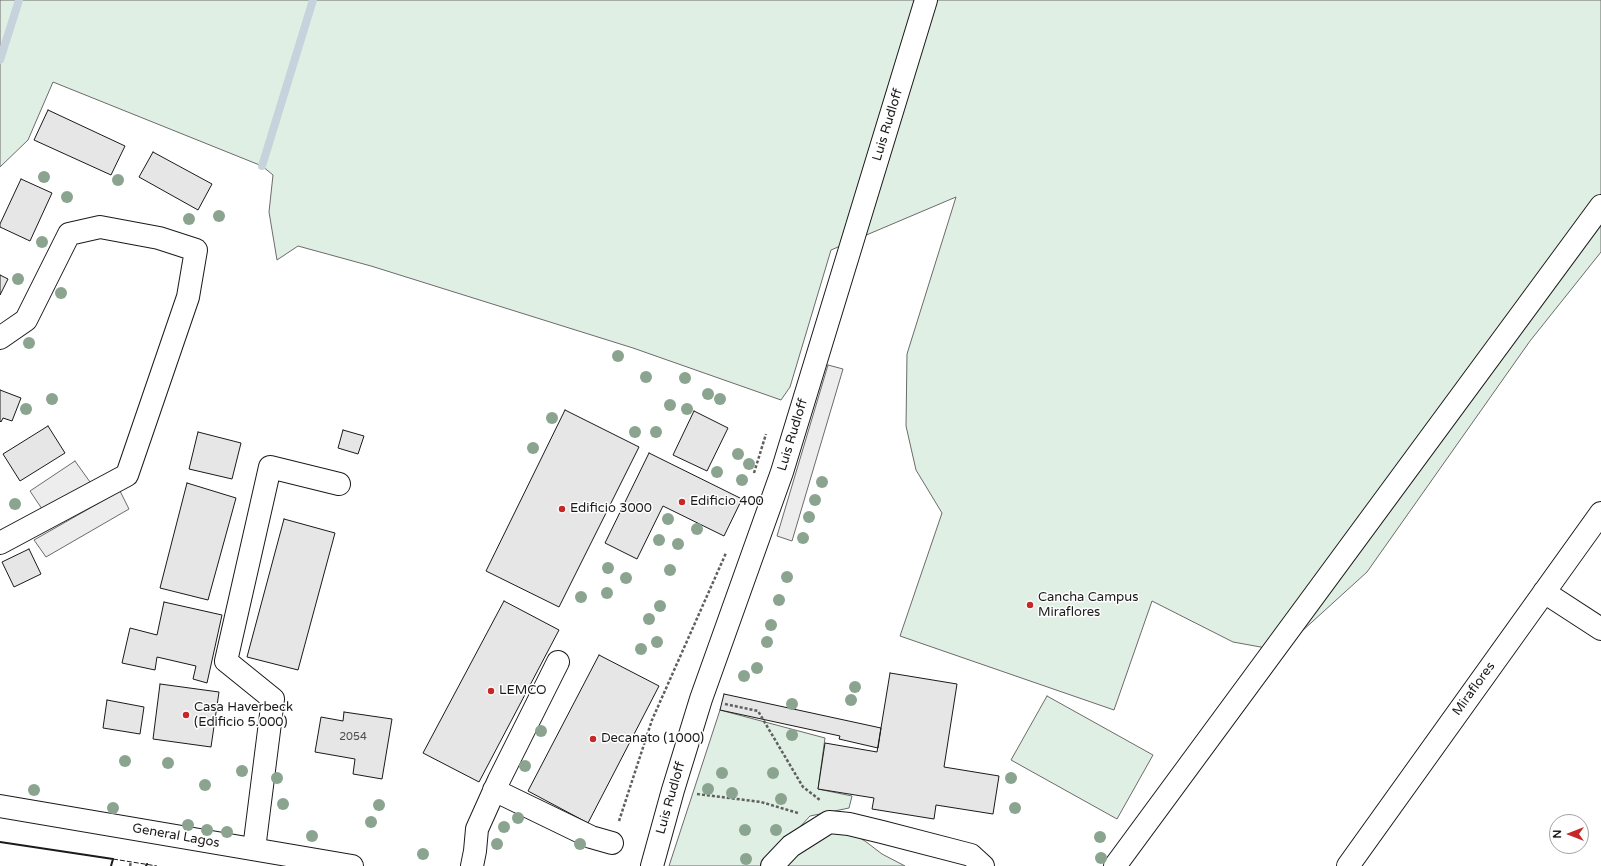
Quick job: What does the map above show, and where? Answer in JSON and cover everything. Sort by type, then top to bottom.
[{"type":"street","name":"Luis Rudloff","points":[[652,866],[673,790],[701,699],[782,472],[926,0]]},
{"type":"street","points":[[1115,866],[1601,206]]},
{"type":"street","points":[[0,338],[26,320],[69,234],[100,227],[159,238],[196,250],[188,296],[127,475],[0,543]]},
{"type":"street","points":[[254,849],[273,699],[226,661],[270,467],[339,484]]},
{"type":"street","name":"Miraflores","points":[[1348,866],[1601,513]]},
{"type":"street","points":[[1544,592],[1601,628]]},
{"type":"street","points":[[472,866],[477,829],[494,790],[558,662]]},
{"type":"street","points":[[494,790],[591,837],[612,843]]},
{"type":"street","name":"General Lagos","points":[[0,806],[254,849],[316,863],[352,866]]},
{"type":"street","points":[[772,866],[792,846],[829,822],[849,824],[971,855],[984,866]]},
{"type":"path","points":[[753,477],[767,433]]},
{"type":"path","points":[[612,843],[652,720],[729,546]]},
{"type":"path","points":[[701,699],[758,711],[803,787],[821,801]]},
{"type":"path","points":[[673,790],[761,802],[829,822]]},
{"type":"path","points":[[130,866],[131,862]]},
{"type":"green space","points":[[0,0],[1601,0],[1601,252],[1530,341],[1367,572],[1301,632],[1266,648],[1233,642],[1152,601],[1114,710],[900,636],[942,513],[916,470],[906,426],[907,354],[956,197],[831,250],[790,387],[781,400],[633,348],[371,266],[298,246],[277,260],[269,212],[273,175],[262,166],[53,82],[28,140],[0,167]]},
{"type":"green space","points":[[1047,696],[1153,755],[1117,819],[1011,760]]},
{"type":"green space","points":[[720,710],[825,738],[818,789],[852,796],[849,808],[810,816],[764,866],[669,866]]},
{"type":"green space","points":[[847,831],[865,841],[882,854],[905,866],[784,866],[795,852],[834,832]]},
{"type":"shaded area","points":[[828,365],[843,369],[792,541],[777,536]]},
{"type":"shaded area","points":[[75,461],[90,482],[44,512],[30,491]]},
{"type":"shaded area","points":[[120,491],[129,509],[46,557],[34,540]]},
{"type":"building","points":[[48,110],[125,146],[111,175],[34,140]]},
{"type":"building","points":[[153,152],[212,184],[198,210],[139,177]]},
{"type":"building","points":[[21,179],[52,193],[30,241],[0,227],[0,224]]},
{"type":"building","points":[[0,275],[8,279],[0,295]]},
{"type":"building","points":[[0,390],[21,398],[12,421],[3,418],[1,422],[0,421]]},
{"type":"building","name":"Edificio 3000","points":[[565,410],[639,447],[559,607],[486,571]]},
{"type":"building","points":[[694,411],[728,428],[707,471],[673,455]]},
{"type":"building","points":[[48,426],[65,453],[20,481],[3,454]]},
{"type":"building","points":[[343,430],[364,436],[358,454],[338,448]]},
{"type":"building","points":[[198,432],[241,443],[232,479],[189,469]]},
{"type":"building","name":"Edificio 400","points":[[649,453],[742,499],[724,536],[663,506],[637,559],[605,543]]},
{"type":"building","points":[[187,483],[236,498],[208,600],[160,588]]},
{"type":"building","points":[[284,519],[335,533],[298,670],[247,657]]},
{"type":"building","points":[[29,549],[41,574],[14,587],[2,562]]},
{"type":"building","name":"LEMCO","points":[[504,601],[559,630],[479,782],[423,753]]},
{"type":"building","points":[[164,602],[222,615],[207,683],[193,679],[196,666],[157,657],[155,670],[122,663],[130,628],[157,635]]},
{"type":"building","name":"Decanato (1000)","points":[[599,655],[659,686],[588,823],[528,791]]},
{"type":"building","points":[[890,673],[957,684],[944,767],[999,776],[993,814],[936,805],[934,819],[872,809],[874,798],[818,789],[825,743],[877,752]]},
{"type":"building","name":"Casa Haverbeck (Edificio 5.000)","points":[[160,684],[219,692],[211,747],[153,739]]},
{"type":"building","points":[[724,694],[881,728],[878,748],[839,739],[840,736],[720,710]]},
{"type":"building","points":[[107,700],[144,707],[140,734],[103,728]]},
{"type":"building","points":[[344,712],[392,719],[382,779],[353,774],[355,759],[315,752],[321,717],[343,721]]},
{"type":"waterway","points":[[0,60],[19,0]]},
{"type":"waterway","points":[[262,166],[313,0]]},
{"type":"fence","points":[[113,859],[157,866]]},
{"type":"wall","points":[[0,842],[113,859],[111,866]]},
{"type":"place","name":"Edificio 400","points":[[682,502]]},
{"type":"place","name":"Edificio 3000","points":[[562,509]]},
{"type":"place","name":"Cancha Campus Miraflores","points":[[1030,605]]},
{"type":"place","name":"LEMCO","points":[[491,691]]},
{"type":"place","name":"Casa Haverbeck (Edificio 5.000)","points":[[186,715]]},
{"type":"place","name":"Decanato (1000)","points":[[593,739]]}]
